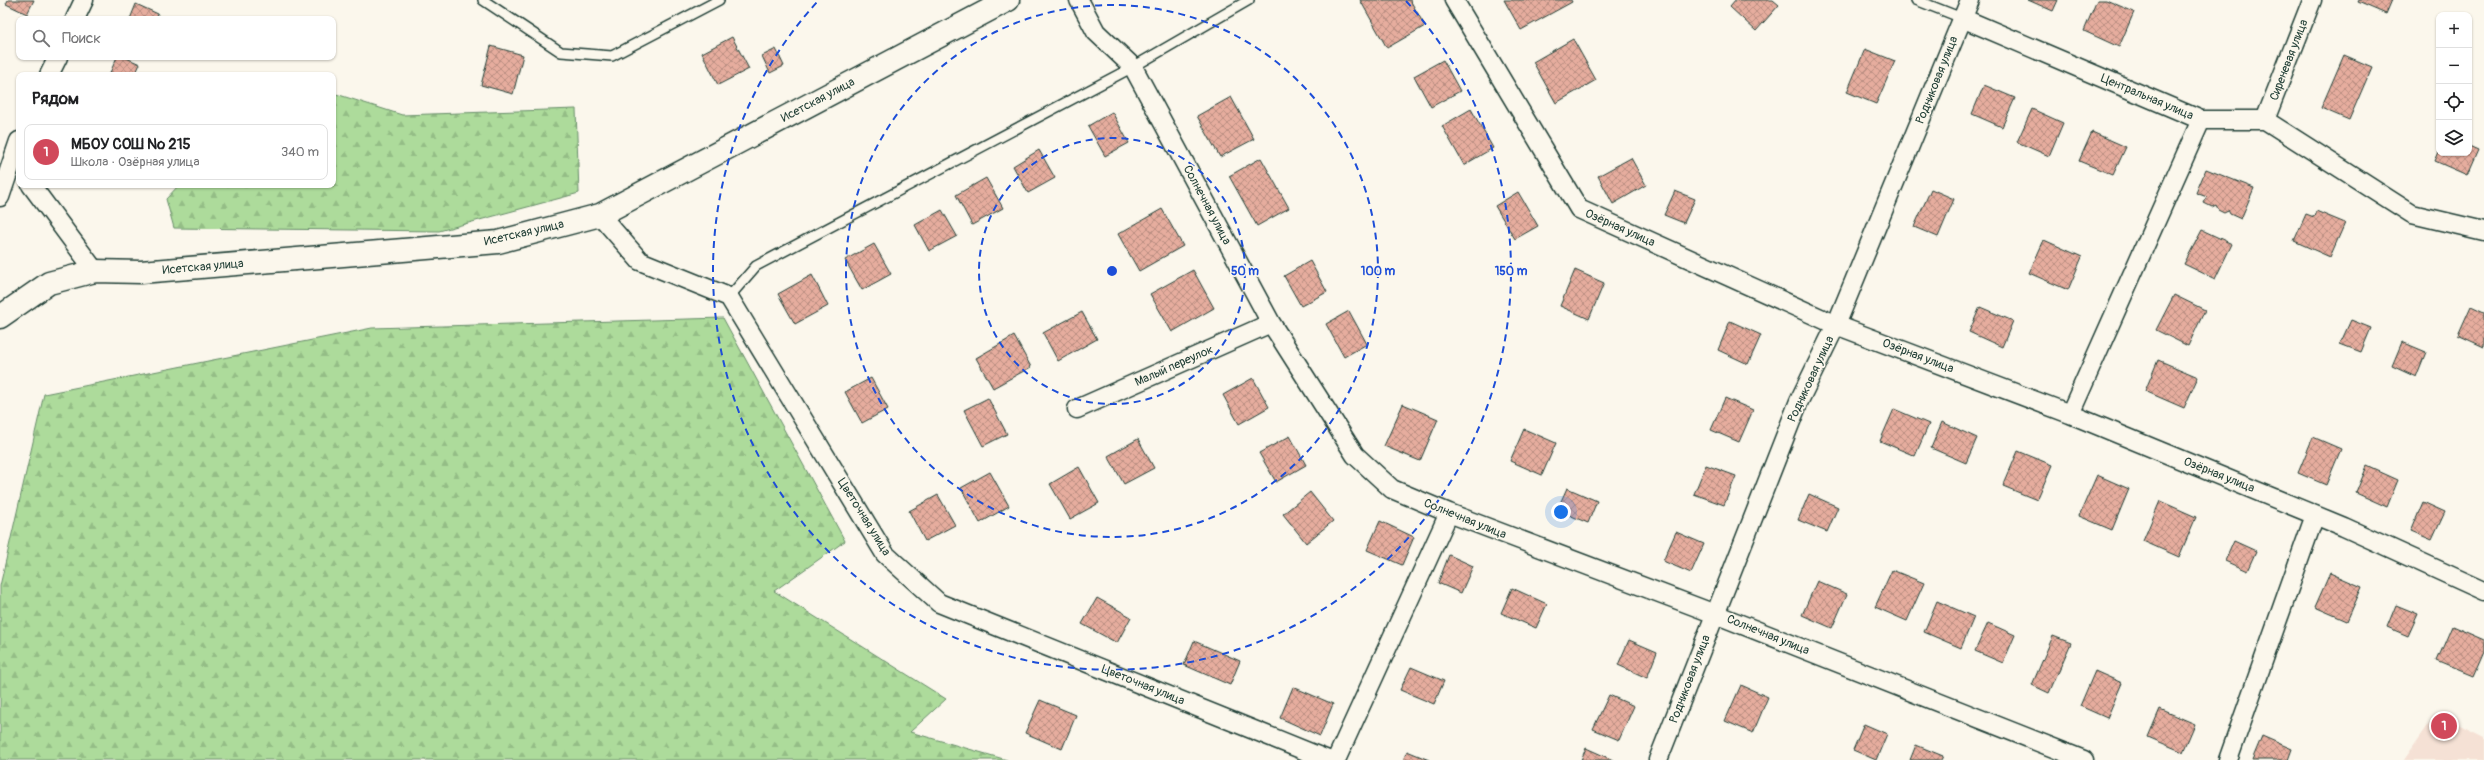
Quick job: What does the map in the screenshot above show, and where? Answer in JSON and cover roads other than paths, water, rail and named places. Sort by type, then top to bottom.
[{"type":"main road","name":"Исетская улица","points":[[0,317],[49,283],[95,271],[141,272],[498,242],[600,215],[1008,0]]},
{"type":"street","points":[[76,16],[84,0]]},
{"type":"street","name":"Солнечная улица","points":[[1079,0],[1096,32],[1132,67],[1271,323],[1355,455],[1392,489],[1449,513],[1715,614],[2084,760]]},
{"type":"street","name":"Озёрная улица","points":[[1454,0],[1579,209],[1836,325],[2070,414],[2315,515],[2484,591]]},
{"type":"street","name":"Родниковая улица","points":[[1658,760],[1799,401],[1836,325],[1970,0]]},
{"type":"street","name":"Сиреневая улица","points":[[2265,120],[2312,0]]},
{"type":"street","name":"Центральная улица","points":[[1962,18],[2201,120],[2265,120]]},
{"type":"street","points":[[50,72],[56,60]]},
{"type":"street","points":[[2070,414],[2201,120]]},
{"type":"street","points":[[2265,120],[2412,214],[2484,231]]},
{"type":"street","points":[[0,197],[16,153]]},
{"type":"street","points":[[33,188],[95,271]]},
{"type":"street","points":[[600,215],[640,261],[729,297]]},
{"type":"street","name":"Цветочная улица","points":[[729,297],[885,554],[939,603],[1328,760]]},
{"type":"street","name":"Малый переулок","points":[[1077,409],[1271,323]]},
{"type":"street","points":[[1336,760],[1449,513]]},
{"type":"street","points":[[2228,760],[2315,515]]},
{"type":"lane","points":[[483,0],[561,52],[612,56],[719,0]]},
{"type":"lane","points":[[729,297],[756,266],[1132,67],[1249,0]]},
{"type":"lane","name":"Центральная улица","points":[[1916,0],[1962,18]]},
{"type":"place","name":"МБОУ СОШ № 215","points":[[2444,726]]}]
